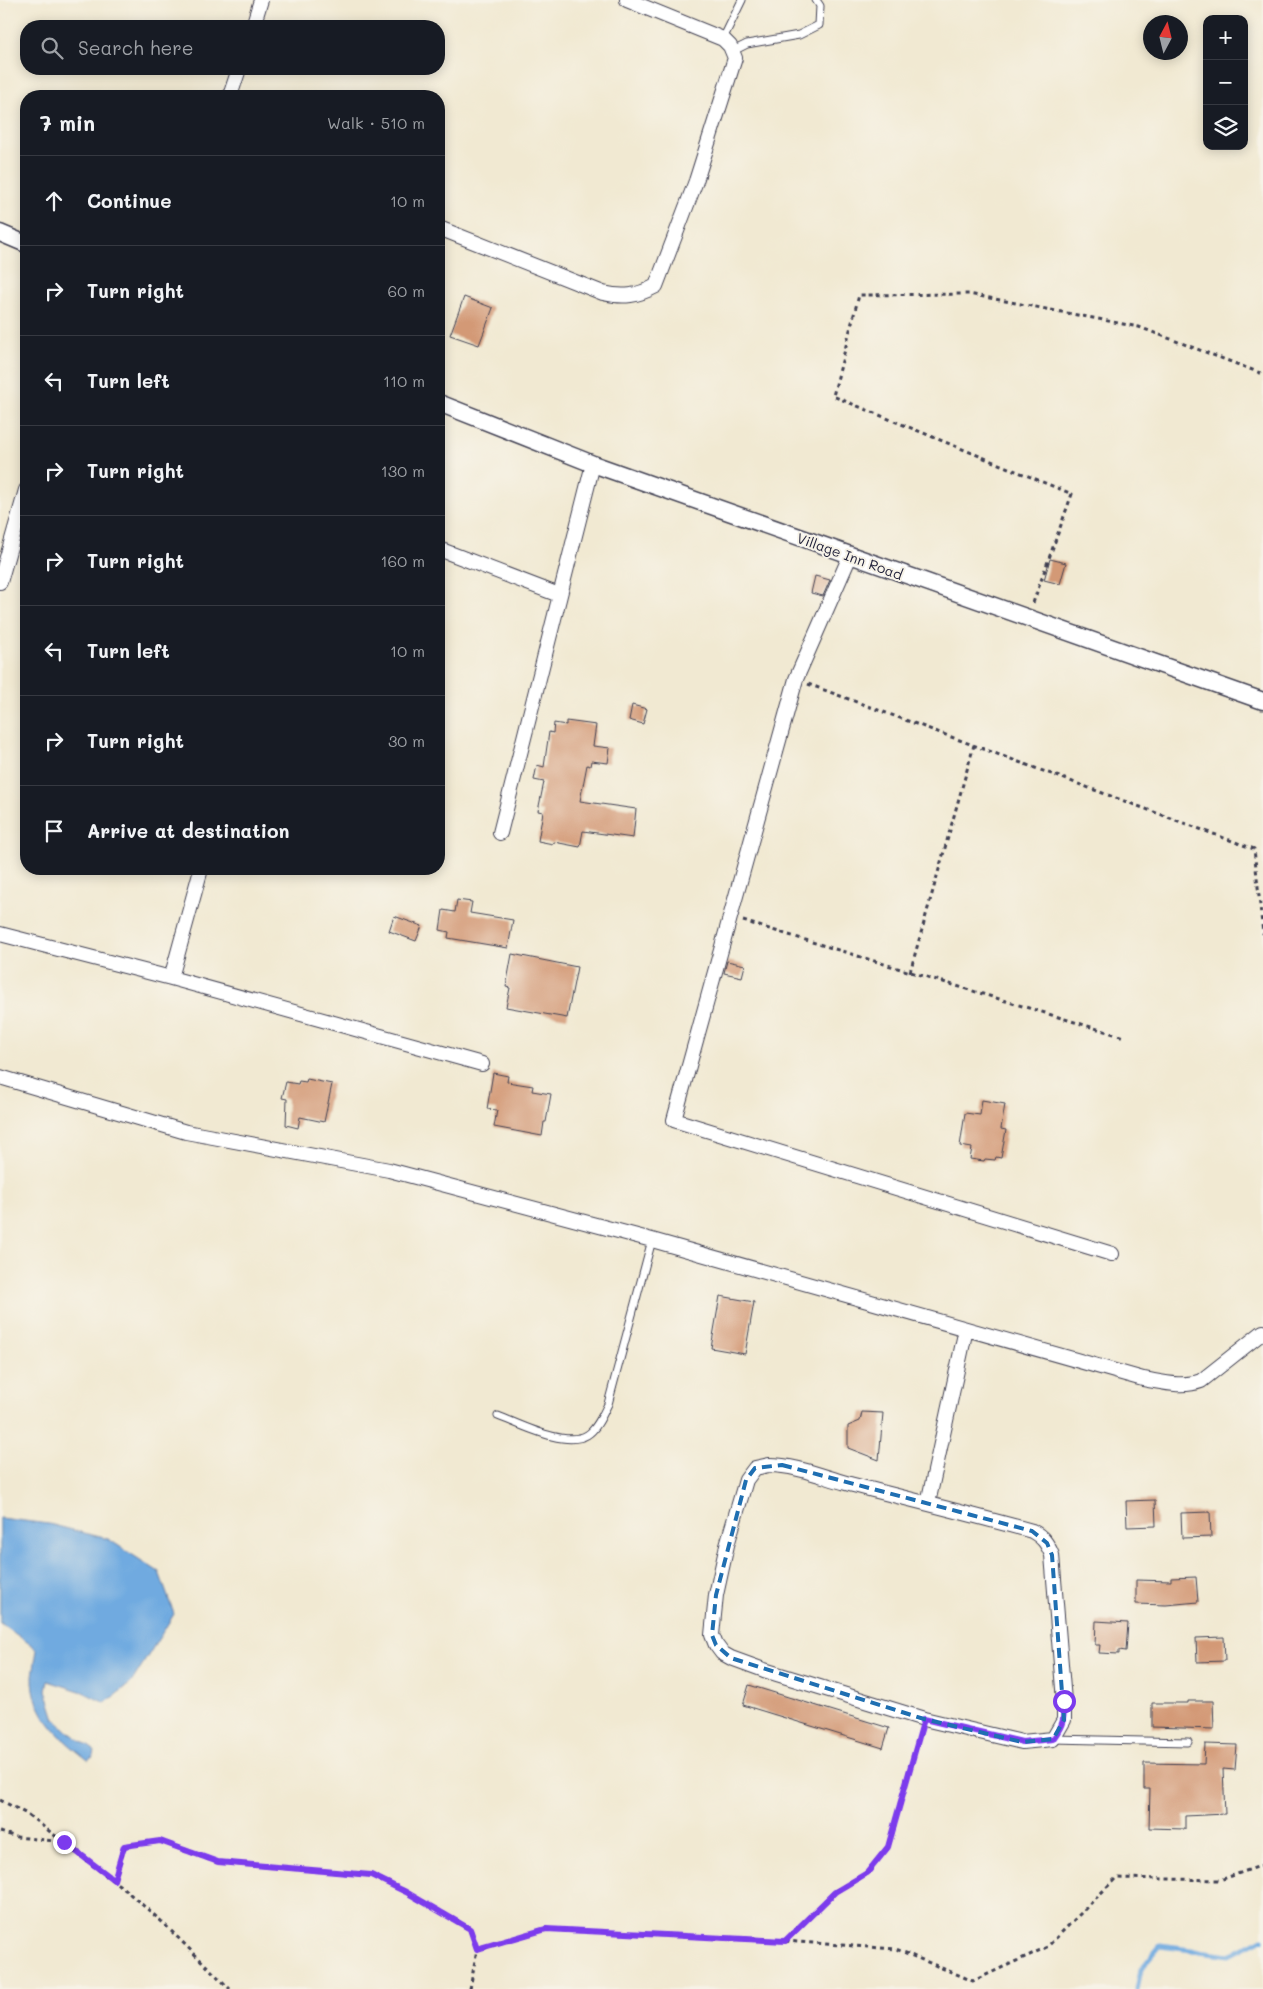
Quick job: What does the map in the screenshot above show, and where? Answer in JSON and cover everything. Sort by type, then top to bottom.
[{"type":"street","points":[[255,20],[261,0]]},
{"type":"street","points":[[445,230],[603,293],[618,297],[631,297],[656,286],[696,181],[735,58],[733,52],[723,39],[627,0]]},
{"type":"street","points":[[232,90],[237,75]]},
{"type":"street","points":[[0,234],[20,242]]},
{"type":"street","name":"Village Inn Road","points":[[445,405],[593,464],[1263,701]]},
{"type":"street","points":[[500,833],[593,464]]},
{"type":"street","points":[[0,582],[20,511]]},
{"type":"street","points":[[445,551],[559,595]]},
{"type":"street","points":[[850,556],[796,679],[674,1120],[1112,1254]]},
{"type":"street","points":[[171,978],[199,875]]},
{"type":"street","points":[[0,934],[171,978],[482,1064]]},
{"type":"street","points":[[0,1077],[186,1132],[389,1170],[652,1240],[1143,1379],[1182,1385],[1201,1381],[1263,1332]]},
{"type":"street","points":[[928,1503],[966,1329]]},
{"type":"street","points":[[768,1465],[782,1465],[928,1503],[1032,1531],[1047,1542],[1052,1555],[1064,1720],[1053,1739],[1022,1742],[924,1719],[731,1658],[722,1653],[716,1645],[712,1635],[716,1595],[738,1505],[746,1480],[755,1468],[768,1465]]},
{"type":"lane","points":[[723,39],[742,0]]},
{"type":"lane","points":[[733,52],[747,44],[799,36],[819,25],[820,6],[816,0]]},
{"type":"lane","points":[[498,1416],[541,1432],[573,1440],[587,1435],[595,1427],[608,1404],[652,1240]]},
{"type":"lane","points":[[1053,1739],[1188,1742]]},
{"type":"path","points":[[1028,618],[1072,494],[833,396],[859,295],[969,294],[1130,325],[1263,374]]},
{"type":"path","points":[[796,679],[1254,849],[1263,934]]},
{"type":"path","points":[[910,972],[974,745]]},
{"type":"path","points":[[730,918],[1124,1038]]},
{"type":"path","points":[[785,1941],[835,1892],[867,1873],[888,1847],[924,1719]]},
{"type":"path","points":[[0,1800],[27,1814],[114,1880],[161,1921],[230,1989]]},
{"type":"path","points":[[0,1832],[17,1837],[64,1842]]},
{"type":"path","points":[[114,1880],[124,1846],[160,1841],[218,1862],[371,1875],[406,1892],[470,1929],[477,1949],[470,1989]]},
{"type":"path","points":[[477,1949],[546,1929],[785,1941],[896,1949],[973,1981],[1047,1947],[1116,1878],[1220,1880],[1263,1865]]},
{"type":"highlighted area","points":[[782,1465],[1032,1531],[1047,1543],[1052,1555],[1064,1720],[1053,1739],[1022,1742],[924,1719],[731,1658],[716,1645],[712,1635],[716,1595],[738,1505],[746,1480],[755,1468]]},
{"type":"water","points":[[0,1518],[49,1524],[108,1539],[159,1572],[174,1614],[131,1683],[105,1703],[83,1692],[48,1681],[46,1690],[55,1719],[70,1733],[94,1750],[93,1757],[88,1760],[58,1734],[43,1714],[37,1702],[33,1676],[37,1649],[0,1623]]},
{"type":"building","points":[[464,297],[493,308],[479,345],[450,335]]},
{"type":"building","points":[[1050,559],[1066,563],[1060,584],[1044,580]]},
{"type":"building","points":[[815,576],[830,580],[823,596],[811,593]]},
{"type":"building","points":[[632,705],[647,709],[643,724],[629,720]]},
{"type":"building","points":[[566,721],[596,725],[593,746],[610,748],[608,763],[591,761],[590,766],[587,765],[580,801],[636,809],[633,838],[583,831],[580,847],[538,841],[543,812],[538,811],[544,782],[534,780],[537,765],[544,767],[549,732],[553,733],[554,723],[566,725]]},
{"type":"building","points":[[457,900],[472,902],[470,913],[513,920],[508,948],[448,938],[449,932],[440,930],[443,910],[455,912]]},
{"type":"building","points":[[394,916],[422,926],[416,941],[389,931]]},
{"type":"building","points":[[512,954],[577,967],[567,1018],[506,1007],[510,988],[506,987]]},
{"type":"building","points":[[727,961],[745,965],[742,977],[724,973]]},
{"type":"building","points":[[493,1073],[508,1076],[507,1082],[533,1086],[532,1091],[551,1094],[542,1136],[494,1127],[497,1110],[487,1109]]},
{"type":"building","points":[[307,1079],[332,1084],[324,1122],[300,1117],[298,1128],[286,1125],[287,1099],[282,1098],[286,1082],[298,1084],[299,1081],[306,1082]]},
{"type":"building","points":[[982,1100],[1005,1104],[1001,1129],[1006,1130],[1001,1158],[996,1157],[995,1160],[970,1159],[972,1148],[960,1146],[965,1113],[980,1115]]},
{"type":"building","points":[[720,1296],[754,1302],[745,1354],[711,1348]]},
{"type":"building","points":[[862,1412],[883,1413],[879,1460],[848,1448],[848,1426],[860,1421]]},
{"type":"building","points":[[1155,1500],[1156,1526],[1127,1527],[1126,1501]]},
{"type":"building","points":[[1210,1512],[1211,1537],[1182,1538],[1181,1513]]},
{"type":"building","points":[[1196,1577],[1198,1602],[1166,1605],[1136,1604],[1136,1580],[1171,1581],[1171,1578]]},
{"type":"building","points":[[1096,1621],[1128,1623],[1126,1651],[1119,1650],[1119,1654],[1099,1653],[1100,1645],[1095,1645]]},
{"type":"building","points":[[1224,1637],[1225,1661],[1197,1662],[1196,1638]]},
{"type":"building","points":[[749,1685],[889,1728],[883,1748],[743,1705]]},
{"type":"building","points":[[1188,1701],[1213,1701],[1214,1729],[1152,1727],[1152,1703],[1188,1703]]},
{"type":"building","points":[[1205,1744],[1237,1745],[1235,1770],[1223,1769],[1225,1814],[1185,1816],[1185,1829],[1149,1828],[1150,1789],[1144,1789],[1144,1763],[1204,1764]]},
{"type":"waterway","points":[[1137,1989],[1141,1969],[1160,1946],[1230,1955],[1263,1938]]},
{"type":"route","points":[[64,1842],[114,1880],[124,1846],[160,1841],[218,1862],[371,1875],[406,1892],[470,1929],[477,1949],[546,1929],[785,1941],[835,1892],[867,1873],[888,1847],[924,1719],[1022,1742],[1041,1741],[1053,1739],[1061,1728],[1064,1720],[1064,1701]]}]
